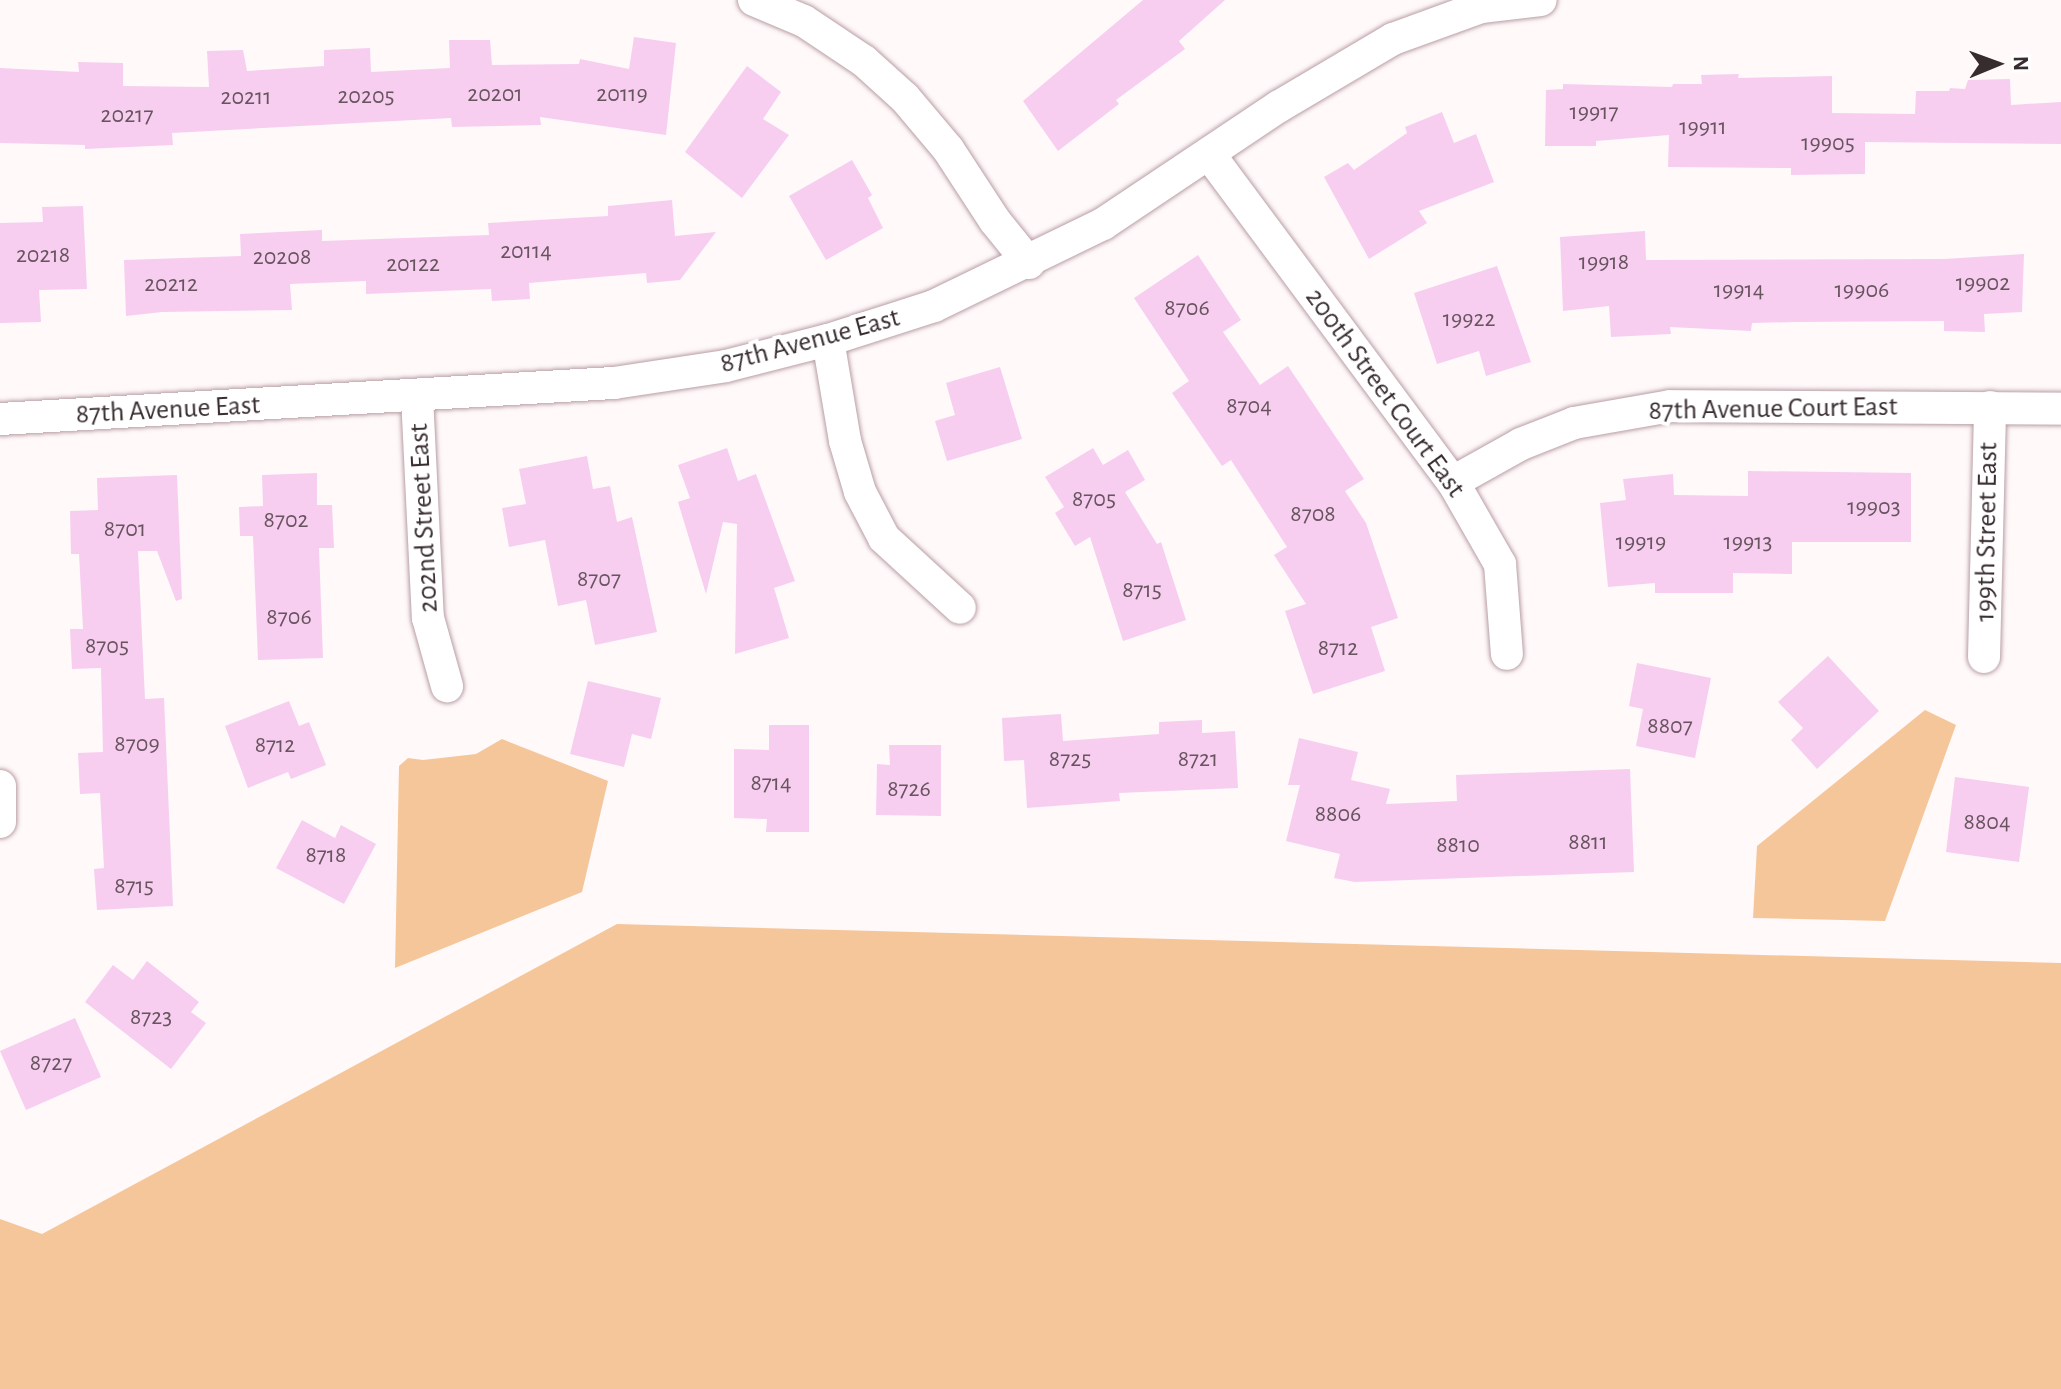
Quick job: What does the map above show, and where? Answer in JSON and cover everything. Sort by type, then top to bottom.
[{"type":"street","points":[[754,0],[804,21],[864,61],[905,98],[948,149],[995,221],[1029,263]]},
{"type":"street","name":"87th Avenue East","points":[[0,419],[614,383],[726,366],[828,340],[934,306],[1029,263],[1103,224],[1345,64],[1393,39],[1480,4],[1541,0]]},
{"type":"street","name":"200th Street Court East","points":[[1209,154],[1453,482],[1500,564],[1507,654]]},
{"type":"street","points":[[828,340],[845,441],[860,492],[884,538],[960,608]]},
{"type":"street","name":"202nd Street East","points":[[417,396],[428,618],[447,686]]},
{"type":"street","name":"87th Avenue Court East","points":[[1453,482],[1521,444],[1574,423],[1670,406],[2061,409]]},
{"type":"street","name":"199th Street East","points":[[1984,657],[1990,407]]},
{"type":"street","points":[[0,786],[0,822]]},
{"type":"shaded area","points":[[1925,710],[1956,725],[1885,921],[1753,918],[1757,846]]},
{"type":"shaded area","points":[[502,739],[608,781],[582,892],[395,968],[399,766],[408,758],[423,760],[476,754]]},
{"type":"shaded area","points":[[617,924],[2061,963],[2061,1389],[0,1389],[0,1219],[42,1234]]},
{"type":"building","points":[[1143,0],[1225,0],[1179,41],[1185,49],[1116,100],[1119,104],[1058,151],[1023,101]]},
{"type":"building","points":[[634,37],[676,43],[666,135],[540,117],[541,125],[452,127],[451,118],[172,133],[173,145],[85,149],[85,145],[0,143],[0,68],[79,72],[78,62],[123,63],[123,86],[209,87],[207,51],[243,50],[247,71],[324,66],[324,50],[370,48],[371,72],[450,68],[449,40],[490,40],[492,65],[579,64],[580,59],[629,69]]},
{"type":"building","points":[[747,66],[781,92],[763,119],[789,135],[742,198],[685,152]]},
{"type":"building","points":[[1739,74],[1738,78],[1832,76],[1832,113],[1915,114],[1916,91],[1965,89],[1968,80],[2010,79],[2011,105],[2061,102],[2061,144],[1865,142],[1865,174],[1791,175],[1791,168],[1668,167],[1669,135],[1596,141],[1596,146],[1545,146],[1546,90],[1563,89],[1563,84],[1672,87],[1673,84],[1702,84],[1701,75]]},
{"type":"building","points":[[1442,112],[1454,143],[1476,134],[1494,182],[1419,211],[1427,223],[1369,259],[1324,177],[1348,163],[1354,170],[1407,133],[1405,127]]},
{"type":"building","points":[[852,160],[872,195],[868,198],[883,228],[826,260],[789,196]]},
{"type":"building","points":[[672,200],[675,236],[716,232],[680,280],[647,283],[646,273],[529,283],[530,299],[492,301],[491,289],[366,294],[366,281],[290,284],[292,310],[162,312],[126,316],[124,260],[241,256],[240,234],[322,230],[322,241],[489,235],[488,223],[608,216],[608,206]]},
{"type":"building","points":[[83,206],[87,289],[39,290],[41,322],[0,323],[0,223],[43,222],[42,207]]},
{"type":"building","points":[[1645,231],[1646,260],[1944,259],[2024,254],[2022,312],[1984,314],[1985,332],[1944,331],[1944,321],[1795,322],[1752,323],[1751,331],[1670,327],[1671,334],[1611,337],[1609,306],[1563,311],[1560,237]]},
{"type":"building","points":[[1198,255],[1241,320],[1223,332],[1260,385],[1288,366],[1364,479],[1345,491],[1366,523],[1398,618],[1371,627],[1385,671],[1313,694],[1285,611],[1306,604],[1274,555],[1287,547],[1231,460],[1222,466],[1172,393],[1189,381],[1134,298]]},
{"type":"building","points":[[1497,266],[1531,362],[1486,376],[1479,351],[1437,364],[1414,293]]},
{"type":"building","points":[[1000,367],[1022,439],[947,461],[935,421],[955,415],[946,383]]},
{"type":"building","points":[[727,448],[738,481],[756,474],[795,581],[774,588],[789,638],[735,654],[737,524],[723,522],[706,594],[678,502],[690,498],[678,465]]},
{"type":"building","points":[[1093,448],[1103,465],[1128,450],[1145,480],[1125,492],[1157,544],[1161,542],[1186,620],[1123,641],[1090,537],[1075,546],[1055,513],[1064,507],[1045,477]]},
{"type":"building","points":[[587,456],[593,489],[610,486],[617,522],[632,517],[657,632],[595,645],[586,600],[558,606],[545,540],[509,547],[502,508],[526,504],[519,469]]},
{"type":"building","points":[[1748,471],[1911,473],[1911,542],[1792,542],[1792,574],[1733,573],[1733,593],[1655,593],[1655,583],[1608,587],[1600,503],[1626,500],[1623,479],[1673,474],[1674,495],[1748,496]]},
{"type":"building","points":[[317,473],[317,505],[332,505],[334,548],[319,548],[323,658],[258,660],[253,536],[240,536],[239,507],[263,506],[262,475]]},
{"type":"building","points":[[177,475],[182,599],[176,601],[157,551],[138,551],[145,699],[164,698],[173,906],[97,910],[94,869],[104,868],[100,793],[80,794],[78,753],[103,752],[101,668],[72,669],[70,629],[83,629],[79,554],[71,554],[70,511],[98,510],[97,478]]},
{"type":"building","points":[[1828,656],[1879,711],[1817,769],[1791,740],[1803,728],[1778,702]]},
{"type":"building","points":[[1637,663],[1711,678],[1695,758],[1636,746],[1643,709],[1629,706]]},
{"type":"building","points":[[588,681],[661,698],[651,739],[632,734],[624,767],[570,754]]},
{"type":"building","points":[[289,701],[299,726],[309,722],[326,765],[291,779],[288,772],[248,788],[225,726]]},
{"type":"building","points":[[1061,714],[1063,741],[1159,734],[1159,722],[1202,720],[1202,733],[1235,731],[1238,788],[1119,793],[1120,801],[1027,808],[1024,760],[1004,761],[1002,718]]},
{"type":"building","points":[[769,725],[809,725],[809,832],[766,832],[767,819],[734,818],[734,749],[769,750]]},
{"type":"building","points":[[1299,738],[1358,752],[1351,780],[1390,789],[1386,804],[1457,801],[1456,775],[1630,769],[1634,872],[1355,882],[1334,878],[1340,854],[1286,841],[1300,785],[1288,785]]},
{"type":"building","points":[[889,745],[941,745],[941,816],[876,815],[877,764],[890,765]]},
{"type":"building","points":[[1955,777],[2029,787],[2019,862],[1946,852]]},
{"type":"building","points":[[302,820],[335,838],[341,825],[376,844],[344,904],[276,868]]},
{"type":"building","points":[[147,961],[199,1002],[191,1012],[206,1023],[171,1069],[85,1002],[113,965],[133,980]]},
{"type":"building","points":[[75,1018],[101,1077],[26,1110],[0,1051]]}]
